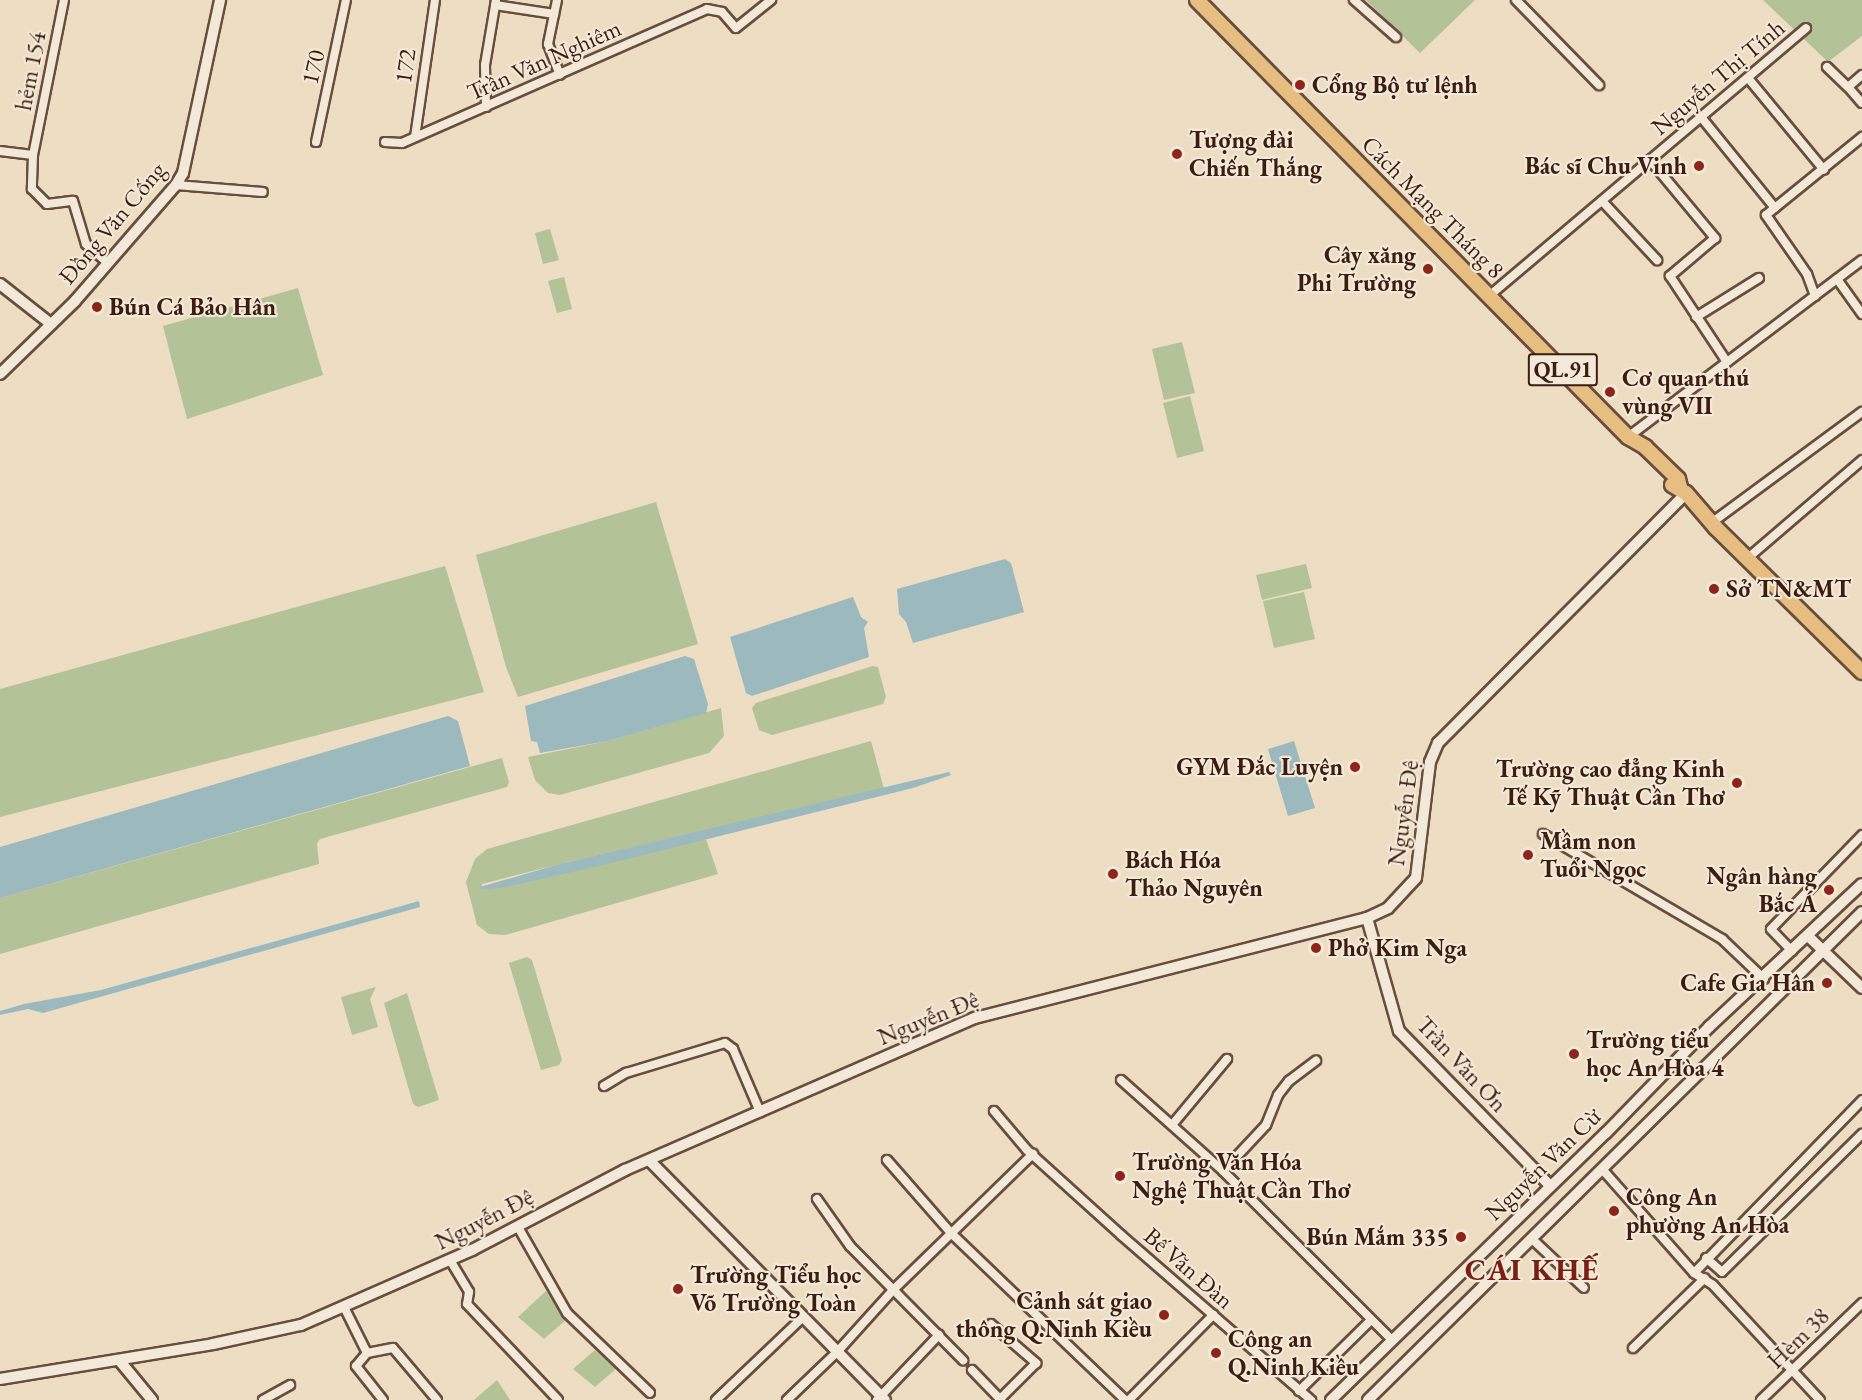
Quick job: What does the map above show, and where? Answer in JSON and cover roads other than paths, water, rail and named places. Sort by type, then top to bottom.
[{"type":"highway","name":"Cách Mạng Tháng 8","points":[[1197,0],[1632,441],[1639,453],[1672,485],[1683,490],[1862,672]]},
{"type":"street","name":"hẻm 154","points":[[64,0],[33,155],[32,186],[45,204],[74,201],[86,244],[108,263]]},
{"type":"street","name":"Đồng Văn Cống","points":[[0,374],[108,263],[176,185],[183,173],[220,0]]},
{"type":"street","name":"170","points":[[316,142],[346,0]]},
{"type":"street","name":"172","points":[[415,137],[435,0]]},
{"type":"street","points":[[557,0],[548,44],[560,75]]},
{"type":"street","name":"Trần Văn Nghiêm","points":[[385,142],[402,143],[707,9],[722,12],[736,28],[771,0]]},
{"type":"street","points":[[1354,0],[1396,37]]},
{"type":"street","points":[[1516,0],[1599,85]]},
{"type":"street","points":[[486,107],[485,65],[496,3],[554,14]]},
{"type":"street","name":"Nguyễn Thị Tính","points":[[1489,296],[1806,28]]},
{"type":"street","points":[[1827,67],[1862,103]]},
{"type":"street","points":[[1848,87],[1862,75]]},
{"type":"street","points":[[1748,78],[1824,170]]},
{"type":"street","points":[[1701,117],[1775,208]]},
{"type":"street","points":[[1815,296],[1808,274],[1766,215],[1862,137]]},
{"type":"street","points":[[0,151],[33,155]]},
{"type":"street","points":[[1650,160],[1715,238],[1670,276],[1727,362]]},
{"type":"street","points":[[176,185],[263,192]]},
{"type":"street","points":[[1602,201],[1657,260]]},
{"type":"street","points":[[1632,441],[1727,362],[1862,260]]},
{"type":"street","points":[[1696,317],[1759,278]]},
{"type":"street","points":[[1837,279],[1862,314]]},
{"type":"street","points":[[0,284],[51,324]]},
{"type":"street","points":[[1715,523],[1862,412]]},
{"type":"street","points":[[1745,553],[1862,460]]},
{"type":"street","name":"Nguyễn Đệ","points":[[0,1379],[119,1360],[301,1325],[450,1260],[625,1170],[975,1018],[1367,918],[1400,899],[1416,878],[1430,762],[1438,743],[1683,490]]},
{"type":"street","points":[[1544,834],[1722,939],[1764,979]]},
{"type":"street","points":[[1792,951],[1771,929],[1862,835]]},
{"type":"street","name":"Nguyễn Văn Cừ","points":[[1331,1400],[1390,1339],[1550,1186],[1709,1027],[1764,979],[1862,884]]},
{"type":"street","name":"Nguyễn Văn Cừ","points":[[1368,1400],[1862,912]]},
{"type":"street","name":"Trần Văn Ơn","points":[[1367,918],[1399,1031],[1550,1186]]},
{"type":"street","points":[[1808,936],[1862,988]]},
{"type":"street","points":[[604,1086],[626,1073],[725,1042],[733,1049],[760,1112]]},
{"type":"street","points":[[1172,1125],[1227,1059]]},
{"type":"street","points":[[1223,1171],[1266,1125],[1278,1095],[1289,1081],[1316,1061]]},
{"type":"street","points":[[1121,1080],[1223,1171],[1390,1339]]},
{"type":"street","points":[[1694,1273],[1706,1258],[1862,1100]]},
{"type":"street","name":"Bế Văn Đàn","points":[[994,1112],[1033,1154],[1311,1400]]},
{"type":"street","points":[[1706,1258],[1722,1272],[1862,1134]]},
{"type":"street","points":[[787,1400],[838,1351],[894,1289],[1033,1154]]},
{"type":"street","points":[[887,1160],[951,1233],[1127,1400],[1213,1315]]},
{"type":"street","points":[[650,1161],[802,1318],[838,1351],[882,1399],[939,1335]]},
{"type":"street","points":[[1602,1169],[1694,1273],[1705,1278],[1820,1400]]},
{"type":"street","points":[[817,1199],[850,1246],[963,1360]]},
{"type":"street","points":[[518,1227],[567,1313],[650,1393]]},
{"type":"street","points":[[1532,1239],[1584,1288]]},
{"type":"street","points":[[450,1260],[470,1292],[467,1304],[558,1400]]},
{"type":"street","points":[[1633,1348],[1705,1278]]},
{"type":"street","name":"Hèm 38","points":[[1761,1400],[1862,1304]]},
{"type":"street","points":[[344,1307],[367,1353]]},
{"type":"street","points":[[716,1400],[802,1318]]},
{"type":"street","points":[[1299,1391],[1371,1320]]},
{"type":"street","points":[[972,1370],[1000,1400],[1036,1363],[991,1324]]},
{"type":"street","points":[[383,1400],[356,1366],[367,1353],[392,1346],[437,1400]]},
{"type":"street","points":[[119,1360],[152,1400]]},
{"type":"street","points":[[263,1400],[290,1385]]},
{"type":"water","points":[[1005,559],[1011,563],[1024,612],[913,643],[906,622],[899,614],[897,589]]},
{"type":"water","points":[[853,597],[861,617],[868,622],[864,628],[869,657],[752,696],[746,693],[730,637]]},
{"type":"water","points":[[685,656],[694,659],[708,704],[706,713],[608,741],[540,753],[537,742],[531,741],[525,706]]},
{"type":"water","points":[[448,716],[458,721],[470,766],[0,898],[0,847]]},
{"type":"water","points":[[1294,741],[1315,808],[1288,816],[1268,749]]},
{"type":"water","points":[[949,772],[951,775],[913,788],[603,865],[506,887],[481,890],[480,887],[556,865]]},
{"type":"water","points":[[419,901],[420,907],[43,1013],[28,1009],[0,1015],[0,1011],[24,1004],[101,990]]},
{"type":"place","name":"Cổng Bộ tư lệnh","points":[[1300,85]]},
{"type":"place","name":"Tượng đài Chiến Thắng","points":[[1177,154]]},
{"type":"place","name":"Bác sĩ Chu Vinh","points":[[1699,166]]},
{"type":"place","name":"Cây xăng Phi Trường","points":[[1428,269]]},
{"type":"place","name":"Bún Cá Bảo Hân","points":[[97,307]]},
{"type":"place","name":"Cơ quan thú vùng VII","points":[[1610,392]]},
{"type":"place","name":"Sở TN&MT","points":[[1714,589]]},
{"type":"place","name":"GYM Đắc Luyện","points":[[1355,767]]},
{"type":"place","name":"Trường cao đẳng Kinh Tế Kỹ Thuật Cần Thơ","points":[[1737,783]]},
{"type":"place","name":"Mầm non Tuổi Ngọc","points":[[1528,855]]},
{"type":"place","name":"Bách Hóa Thảo Nguyên","points":[[1113,874]]},
{"type":"place","name":"Ngân hàng Bắc Á","points":[[1829,890]]},
{"type":"place","name":"Phở Kim Nga","points":[[1316,948]]},
{"type":"place","name":"Cafe Gia Hân","points":[[1827,983]]},
{"type":"place","name":"Trường tiểu học An Hòa 4","points":[[1574,1054]]},
{"type":"place","name":"Trường Văn Hóa Nghệ Thuật Cần Thơ","points":[[1120,1176]]},
{"type":"place","name":"Công An phường An Hòa","points":[[1614,1211]]},
{"type":"place","name":"Bún Mắm 335","points":[[1461,1237]]},
{"type":"place","name":"Trường Tiểu học Võ Trường Toàn","points":[[678,1289]]},
{"type":"place","name":"Cảnh sát giao thông Q.Ninh Kiều","points":[[1164,1315]]},
{"type":"place","name":"Công an Q.Ninh Kiều","points":[[1216,1353]]},
{"type":"district","name":"CÁI KHẾ","points":[[1532,1270]]}]
